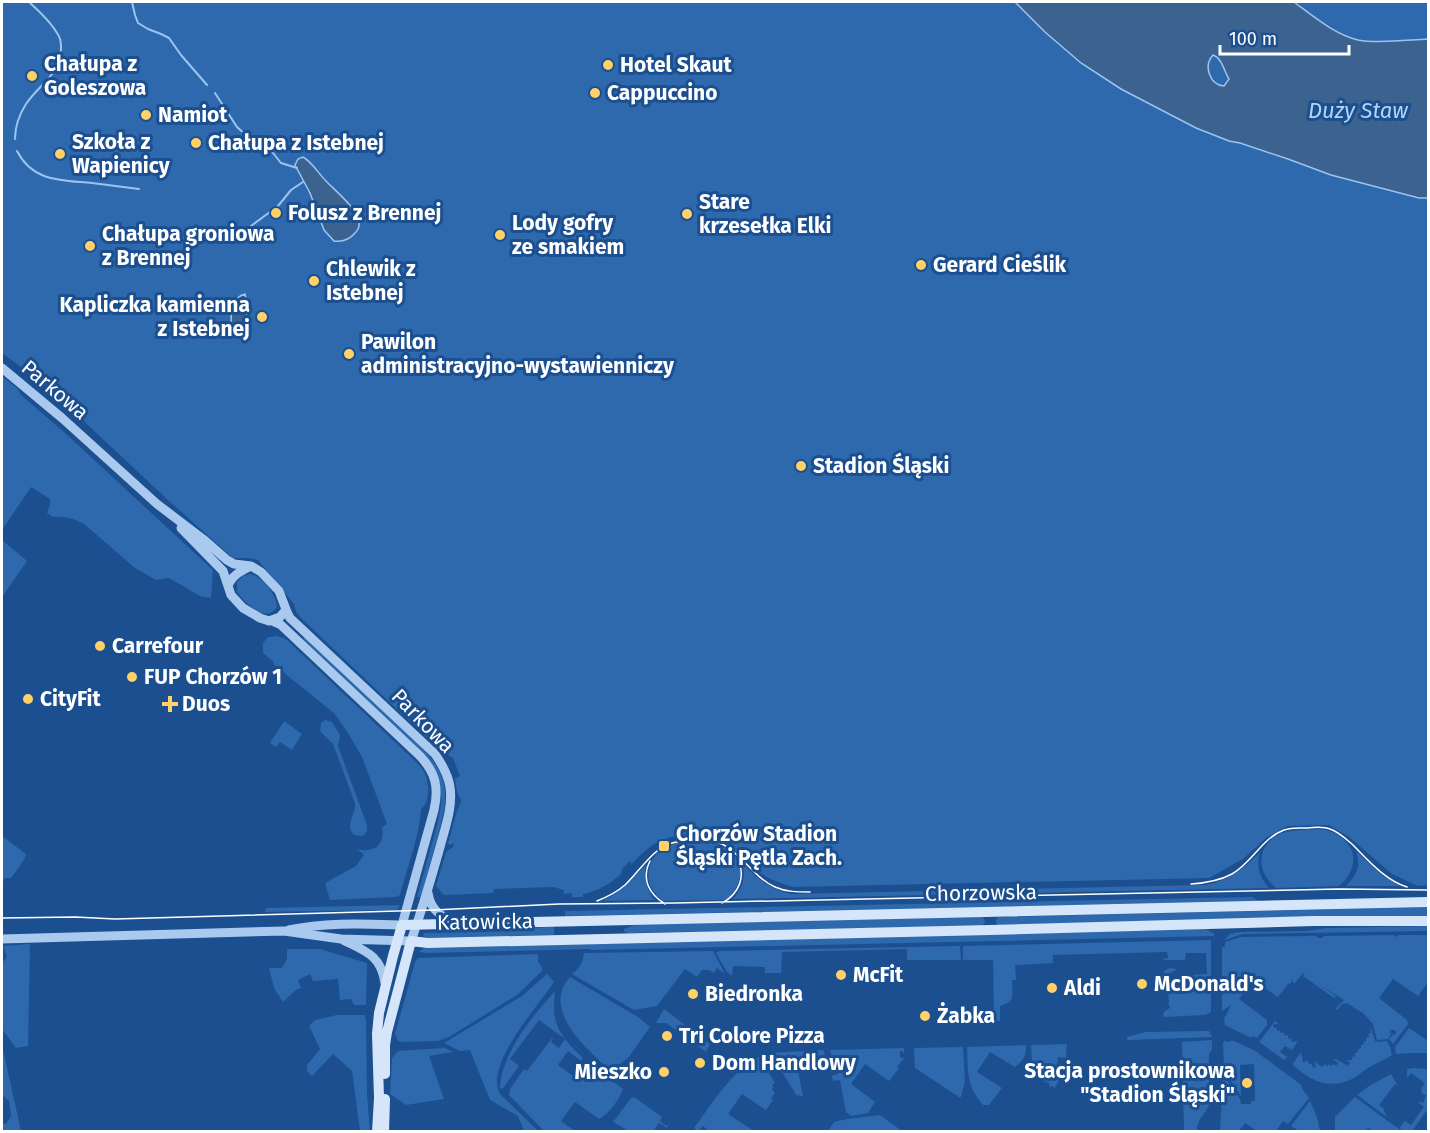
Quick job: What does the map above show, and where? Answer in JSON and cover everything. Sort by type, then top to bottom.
[{"type":"main road","name":"Chorzowska","points":[[533,922],[1428,902]]},
{"type":"main road","points":[[990,912],[990,930]]},
{"type":"main road","points":[[612,920],[612,938]]},
{"type":"main road","name":"Chorzowska","points":[[687,937],[1256,922],[1428,921]]},
{"type":"main road","name":"Katowicka","points":[[402,925],[533,922]]},
{"type":"main road","points":[[377,1131],[379,1011],[402,925]]},
{"type":"main road","name":"Katowicka","points":[[411,941],[428,943],[687,937]]},
{"type":"main road","points":[[384,1131],[385,1045],[411,941]]},
{"type":"street","name":"Parkowa","points":[[2,369],[62,418],[165,512],[203,539],[229,562],[251,566]]},
{"type":"street","name":"Parkowa","points":[[165,512],[223,571],[228,586]]},
{"type":"street","points":[[251,566],[261,572],[281,595],[286,610],[272,621],[262,619],[243,608],[232,597],[228,586],[230,581],[242,570],[251,566]]},
{"type":"street","name":"Parkowa","points":[[286,610],[292,620],[435,754],[445,770],[450,786],[450,810],[411,941]]},
{"type":"street","name":"Parkowa","points":[[272,621],[281,625],[420,756],[431,770],[436,785],[436,801],[402,925]]},
{"type":"street","points":[[428,889],[430,902],[437,914],[464,924]]},
{"type":"street","name":"Katowicka","points":[[284,931],[302,927],[402,925]]},
{"type":"street","name":"Katowicka","points":[[2,939],[284,931],[341,939],[411,941]]},
{"type":"street","points":[[341,939],[375,957],[382,968],[386,983]]},
{"type":"shaded area","points":[[2,2],[1428,2],[1428,885],[1418,886],[1392,874],[1349,837],[1329,825],[1287,826],[1266,838],[1243,859],[1209,878],[792,887],[765,876],[720,840],[688,835],[661,840],[653,844],[631,865],[630,861],[613,881],[583,894],[583,897],[572,897],[572,893],[564,894],[564,890],[553,887],[494,889],[493,893],[444,895],[436,886],[446,852],[453,847],[454,843],[450,845],[448,843],[461,802],[455,779],[460,776],[453,758],[442,752],[300,617],[294,604],[258,560],[233,558],[58,397],[2,353]]},
{"type":"shaded area","points":[[2,376],[213,570],[211,598],[200,596],[169,578],[156,580],[135,568],[84,524],[69,518],[53,517],[47,513],[50,499],[31,487],[2,530]]},
{"type":"shaded area","points":[[2,540],[27,561],[2,597]]},
{"type":"shaded area","points":[[250,574],[264,582],[271,592],[277,607],[272,612],[267,614],[256,610],[237,592],[237,582],[243,576]]},
{"type":"shaded area","points":[[276,636],[288,641],[424,772],[428,787],[427,799],[421,809],[415,843],[400,895],[396,897],[330,900],[325,883],[356,866],[364,855],[357,849],[368,850],[377,846],[382,838],[382,827],[387,824],[362,757],[334,713],[273,664],[274,662],[263,653],[263,643],[268,637]]},
{"type":"shaded area","points":[[304,637],[422,748],[439,771],[445,792],[445,804],[421,897],[417,897],[441,806],[437,774],[422,752],[303,639]]},
{"type":"shaded area","points":[[325,720],[332,722],[340,735],[338,746],[367,825],[367,831],[363,836],[354,835],[351,831],[350,824],[355,803],[333,744],[320,731],[321,723]]},
{"type":"shaded area","points":[[284,721],[302,734],[292,750],[280,742],[276,747],[270,743]]},
{"type":"shaded area","points":[[1301,830],[1331,831],[1348,844],[1353,856],[1352,869],[1339,886],[1276,888],[1264,874],[1261,858],[1267,844],[1282,833]]},
{"type":"shaded area","points":[[2,836],[26,854],[11,878],[5,878],[2,884]]},
{"type":"shaded area","points":[[709,842],[729,850],[735,857],[740,873],[739,882],[734,891],[726,900],[663,901],[651,887],[649,879],[651,863],[655,856],[675,843]]},
{"type":"shaded area","points":[[1356,851],[1383,876],[1400,886],[1346,886],[1357,870]]},
{"type":"shaded area","points":[[1260,852],[1259,871],[1269,888],[733,899],[743,882],[742,863],[764,883],[792,894],[1203,885],[1220,881],[1234,874]]},
{"type":"shaded area","points":[[646,865],[646,883],[654,900],[603,901],[622,889]]},
{"type":"shaded area","points":[[1252,897],[1258,901],[565,916],[565,911]]},
{"type":"shaded area","points":[[400,905],[397,910],[265,912],[266,908]]},
{"type":"shaded area","points":[[1428,907],[1428,916],[998,925],[996,923],[998,917]]},
{"type":"shaded area","points":[[981,917],[985,922],[982,926],[628,933],[624,931],[636,924]]},
{"type":"shaded area","points":[[1428,926],[1428,931],[1243,934],[1224,940],[1230,934],[1239,932]]},
{"type":"shaded area","points":[[554,927],[554,935],[429,938],[423,936],[424,933],[513,931]]},
{"type":"shaded area","points":[[1206,929],[1214,936],[419,952],[424,948]]},
{"type":"shaded area","points":[[1394,935],[1395,937],[1428,935],[1428,982],[1418,996],[1393,979],[1379,998],[1407,1020],[1408,1024],[1393,1044],[1389,1039],[1396,1034],[1395,1030],[1390,1030],[1391,1034],[1388,1039],[1377,1040],[1373,1024],[1363,1013],[1347,1003],[1335,1009],[1344,1000],[1317,983],[1336,996],[1334,998],[1303,976],[1305,974],[1303,973],[1295,983],[1292,978],[1291,983],[1278,997],[1253,980],[1239,999],[1267,1020],[1267,1025],[1257,1038],[1252,1036],[1251,1038],[1225,1025],[1224,1017],[1231,1005],[1222,1011],[1222,947],[1225,947],[1225,942],[1241,937],[1316,936],[1322,938],[1324,936]]},
{"type":"shaded area","points":[[1211,940],[1211,1012],[1205,1015],[1164,1017],[1163,1014],[1170,1008],[1167,978],[1169,977],[1167,975],[1164,977],[1164,971],[1170,968],[1177,969],[1170,973],[1171,990],[1173,992],[1183,990],[1184,984],[1192,984],[1192,975],[1207,974],[1206,953],[1186,953],[1185,960],[1162,959],[1168,958],[1167,952],[1053,955],[1053,963],[1015,965],[1016,980],[1012,980],[1012,997],[1009,1002],[1000,1006],[1000,1021],[980,1022],[983,1018],[989,1018],[988,1014],[994,1014],[993,960],[963,960],[963,946]]},
{"type":"shaded area","points":[[30,944],[28,1046],[16,1048],[2,1029],[2,963],[7,957],[3,946]]},
{"type":"shaded area","points":[[960,946],[961,960],[907,960],[907,949],[782,952],[781,973],[765,973],[765,967],[733,966],[732,976],[727,972],[716,953],[719,951]]},
{"type":"shaded area","points":[[287,949],[320,949],[367,963],[366,1005],[354,1005],[351,999],[340,1000],[338,979],[313,981],[310,974],[298,980],[301,988],[283,1002],[274,988],[269,968],[282,968],[287,959]]},
{"type":"shaded area","points":[[713,951],[725,974],[717,968],[714,973],[702,970],[697,977],[685,969],[657,1006],[634,1010],[572,974],[581,965],[584,953]]},
{"type":"shaded area","points":[[538,954],[538,961],[543,970],[517,995],[449,1037],[438,1041],[398,1041],[395,1034],[418,958]]},
{"type":"shaded area","points":[[547,974],[554,982],[515,1037],[499,1069],[497,1083],[501,1095],[538,1131],[524,1131],[518,1116],[490,1100],[470,1050],[460,1051],[444,1043],[522,996]]},
{"type":"shaded area","points":[[570,977],[638,1017],[650,1027],[628,1058],[620,1064],[607,1066],[602,1063],[575,1035],[568,1024],[562,1012],[561,1000],[563,988]]},
{"type":"shaded area","points":[[555,991],[554,1013],[558,1029],[583,1058],[581,1061],[568,1051],[558,1065],[580,1081],[590,1067],[585,1064],[587,1062],[623,1089],[613,1106],[599,1119],[575,1102],[561,1121],[575,1131],[544,1131],[509,1095],[510,1089],[524,1069],[527,1071],[552,1038],[551,1042],[559,1048],[565,1039],[539,1020],[510,1059],[519,1066],[504,1087],[500,1088],[506,1061],[512,1048]]},
{"type":"shaded area","points":[[664,1009],[710,1044],[706,1052],[666,1023],[656,1023]]},
{"type":"shaded area","points":[[337,1015],[365,1015],[370,1131],[360,1131],[352,1071],[333,1054],[312,1076],[307,1071],[307,1065],[320,1049],[309,1026],[315,1020]]},
{"type":"shaded area","points":[[1275,1021],[1279,1023],[1273,1025],[1277,1031],[1280,1030],[1285,1036],[1288,1035],[1288,1039],[1291,1038],[1292,1042],[1298,1041],[1292,1050],[1285,1046],[1280,1052],[1287,1057],[1284,1060],[1259,1042]]},
{"type":"shaded area","points":[[1370,1024],[1375,1041],[1387,1041],[1392,1055],[1352,1079],[1328,1084],[1313,1079],[1293,1065],[1301,1052],[1303,1062],[1308,1061],[1313,1068],[1316,1067],[1314,1061],[1322,1067],[1325,1064],[1336,1066],[1338,1063],[1333,1059],[1348,1066],[1350,1063],[1346,1060],[1352,1060],[1364,1044],[1363,1042],[1369,1037]]},
{"type":"shaded area","points":[[1409,1028],[1428,1041],[1428,1053],[1396,1054],[1395,1047]]},
{"type":"shaded area","points":[[1209,1031],[1212,1037],[1127,1040],[1127,1037],[1145,1032]]},
{"type":"shaded area","points":[[1212,1040],[1212,1050],[1209,1053],[1209,1093],[1213,1094],[1212,1099],[1199,1121],[1197,1131],[1184,1131],[1182,1042]]},
{"type":"shaded area","points":[[1231,1040],[1254,1050],[1300,1084],[1309,1098],[1288,1124],[1283,1121],[1276,1131],[1257,1131],[1245,1123],[1239,1131],[1220,1131],[1223,1074],[1241,1104],[1251,1104],[1251,1101],[1255,1101],[1254,1064],[1240,1065],[1241,1096],[1224,1070],[1223,1043]]},
{"type":"shaded area","points":[[1067,1044],[1066,1058],[1058,1057],[1057,1065],[1065,1066],[1054,1089],[1046,1081],[1043,1082],[1039,1076],[1036,1077],[1035,1073],[1030,1074],[1028,1070],[1032,1063],[1031,1045]]},
{"type":"shaded area","points":[[1026,1045],[1024,1058],[1015,1067],[990,1052],[977,1072],[1002,1088],[989,1105],[983,1105],[971,1084],[967,1047]]},
{"type":"shaded area","points":[[963,1047],[965,1082],[961,1097],[915,1068],[914,1048]]},
{"type":"shaded area","points":[[445,1048],[453,1052],[429,1056],[444,1099],[406,1105],[390,1094],[392,1058],[398,1051]]},
{"type":"shaded area","points":[[904,1048],[904,1053],[900,1051],[900,1058],[904,1058],[889,1081],[865,1064],[851,1084],[875,1102],[868,1113],[851,1116],[846,1112],[840,1080],[833,1081],[832,1076],[838,1074],[837,1068],[831,1069],[830,1062],[836,1061],[830,1050]]},
{"type":"shaded area","points":[[2,1050],[21,1131],[2,1131],[2,1123],[6,1124],[11,1116],[9,1101],[2,1095]]},
{"type":"shaded area","points":[[824,1050],[825,1058],[818,1059],[816,1053],[796,1059],[803,1097],[797,1096],[768,1053]]},
{"type":"shaded area","points":[[759,1057],[775,1083],[772,1085],[775,1093],[771,1098],[773,1100],[766,1110],[742,1094],[728,1114],[754,1131],[706,1131],[708,1130],[703,1126],[698,1131],[694,1128],[715,1098],[739,1071]]},
{"type":"shaded area","points":[[1407,1069],[1428,1069],[1427,1110],[1412,1131],[1401,1131],[1400,1127],[1405,1121],[1411,1125],[1424,1107],[1419,1103],[1420,1101],[1423,1103],[1426,1095],[1422,1094],[1421,1089],[1425,1083],[1411,1073],[1407,1078]]},
{"type":"shaded area","points":[[1391,1074],[1398,1086],[1395,1084],[1379,1105],[1387,1117],[1357,1095]]},
{"type":"shaded area","points":[[634,1097],[662,1117],[660,1121],[666,1126],[669,1125],[667,1128],[659,1123],[655,1131],[629,1131],[613,1122]]},
{"type":"shaded area","points":[[1355,1097],[1399,1131],[1374,1131],[1368,1128],[1365,1131],[1335,1131],[1335,1117]]},
{"type":"shaded area","points":[[1310,1101],[1320,1131],[1299,1131],[1291,1126]]},
{"type":"shaded area","points":[[880,1115],[902,1131],[828,1131],[834,1122]]},
{"type":"water","name":"Duży Staw","points":[[1015,2],[1294,2],[1332,29],[1358,40],[1383,42],[1428,39],[1428,198],[1419,198],[1331,175],[1196,128],[1121,89],[1081,63]],"holes":[[[1213,55],[1229,79],[1224,86],[1212,79],[1208,69],[1210,59]]]},
{"type":"water","points":[[303,157],[344,198],[359,220],[359,227],[348,238],[334,241],[324,230],[310,193],[295,165],[298,159]]},
{"type":"water","points":[[245,294],[247,305],[245,324],[237,327],[231,324],[232,310],[237,298]]},
{"type":"waterway","points":[[15,139],[19,116],[54,71],[60,56],[60,38],[48,20],[29,2]]},
{"type":"waterway","points":[[132,2],[138,23],[169,38],[207,85]]},
{"type":"waterway","points":[[215,93],[237,127],[273,153],[281,163],[297,168]]},
{"type":"waterway","points":[[17,151],[31,169],[49,178],[139,189]]},
{"type":"waterway","points":[[251,226],[278,206],[291,190],[303,182]]},
{"type":"tram line","points":[[1191,884],[1212,881],[1232,874],[1269,839],[1284,830],[1319,827],[1339,834],[1384,875],[1407,887]]},
{"type":"tram line","points":[[597,901],[625,885],[665,845],[686,840],[722,844],[767,883],[788,891],[810,892]]},
{"type":"tram line","points":[[722,903],[737,890],[741,878],[738,859]]},
{"type":"tram line","points":[[650,861],[646,874],[648,886],[665,904]]},
{"type":"tram line","points":[[2,918],[115,919],[559,904],[1339,889],[1428,890]]},
{"type":"place","name":"Hotel Skaut","points":[[608,65]]},
{"type":"place","name":"Chałupa z Goleszowa","points":[[32,76]]},
{"type":"place","name":"Cappuccino","points":[[595,93]]},
{"type":"place","name":"Namiot","points":[[146,115]]},
{"type":"place","name":"Chałupa z Istebnej","points":[[196,143]]},
{"type":"place","name":"Szkoła z Wapienicy","points":[[60,154]]},
{"type":"place","name":"Folusz z Brennej","points":[[276,213]]},
{"type":"place","name":"Stare krzesełka Elki","points":[[687,214]]},
{"type":"place","name":"Lody gofry ze smakiem","points":[[500,235]]},
{"type":"place","name":"Chałupa groniowa z Brennej","points":[[90,246]]},
{"type":"place","name":"Gerard Cieślik","points":[[921,265]]},
{"type":"place","name":"Chlewik z Istebnej","points":[[314,281]]},
{"type":"place","name":"Kapliczka kamienna z Istebnej","points":[[262,317]]},
{"type":"place","name":"Pawilon administracyjno-wystawienniczy","points":[[349,354]]},
{"type":"place","name":"Stadion Śląski","points":[[801,466]]},
{"type":"place","name":"Carrefour","points":[[100,646]]},
{"type":"place","name":"FUP Chorzów 1","points":[[132,677]]},
{"type":"place","name":"CityFit","points":[[28,699]]},
{"type":"place","name":"Duos","points":[[170,704]]},
{"type":"place","name":"Chorzów Stadion Śląski Pętla Zach.","points":[[664,846]]},
{"type":"place","name":"McFit","points":[[841,975]]},
{"type":"place","name":"McDonald's","points":[[1142,984]]},
{"type":"place","name":"Aldi","points":[[1052,988]]},
{"type":"place","name":"Biedronka","points":[[693,994]]},
{"type":"place","name":"Żabka","points":[[925,1016]]},
{"type":"place","name":"Tri Colore Pizza","points":[[667,1036]]},
{"type":"place","name":"Dom Handlowy","points":[[700,1063]]},
{"type":"place","name":"Mieszko","points":[[664,1072]]},
{"type":"place","name":"Stacja prostownikowa \"Stadion Śląski\"","points":[[1247,1083]]}]
